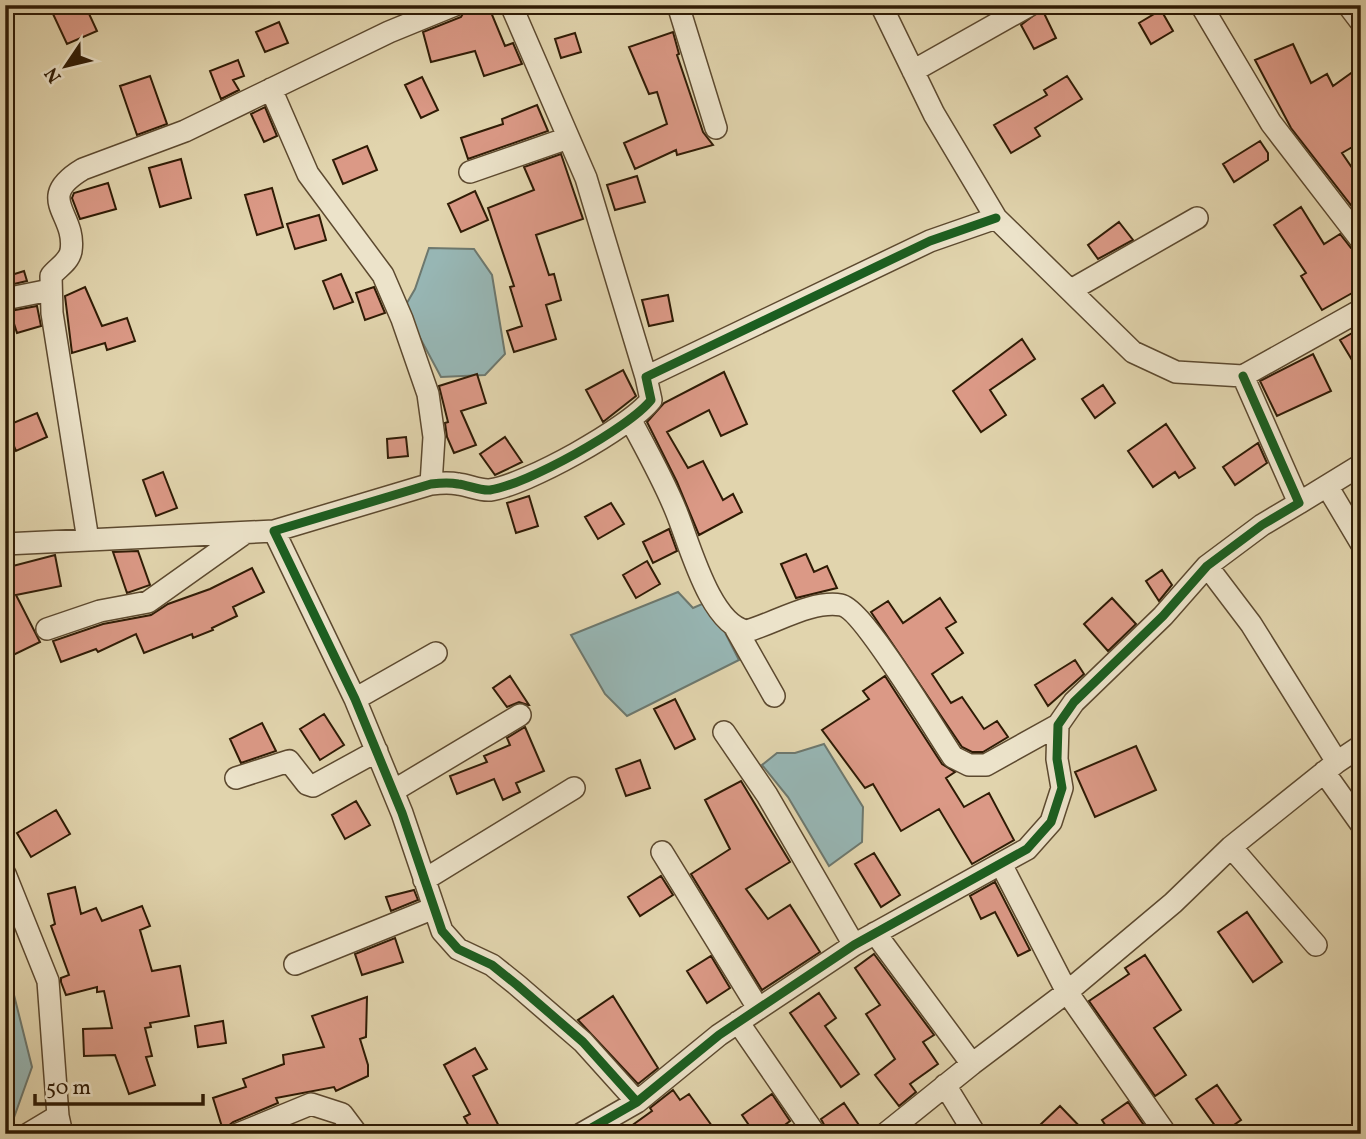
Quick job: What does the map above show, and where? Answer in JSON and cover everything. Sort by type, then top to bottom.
[{"type":"street","points":[[89,540],[50,290],[51,276],[68,260],[71,249],[58,204],[59,189],[68,178],[83,169],[185,131],[389,32],[455,5]]},
{"type":"street","points":[[5,544],[274,531],[430,484],[454,483],[488,491],[508,484],[614,431],[651,400],[586,178],[511,5]]},
{"type":"street","points":[[678,5],[716,128]]},
{"type":"street","points":[[881,5],[934,114],[996,218],[1133,352],[1176,372],[1243,376],[1361,310]]},
{"type":"street","points":[[913,71],[1030,5]]},
{"type":"street","points":[[1201,5],[1271,123],[1361,240]]},
{"type":"street","points":[[1348,5],[1361,22]]},
{"type":"street","points":[[271,89],[308,174],[383,275],[402,319],[428,394],[434,438],[430,484]]},
{"type":"street","points":[[470,172],[568,138]]},
{"type":"street","points":[[646,377],[930,241],[996,218]]},
{"type":"street","points":[[1071,290],[1196,218]]},
{"type":"street","points":[[5,299],[50,290]]},
{"type":"street","points":[[1243,376],[1299,503]]},
{"type":"street","points":[[630,419],[676,510],[704,582],[726,619],[737,629],[774,696]]},
{"type":"street","points":[[737,629],[747,631],[820,606],[842,605],[852,611],[871,633],[953,757],[969,765],[986,765],[1058,724],[1074,702],[1163,616],[1207,566],[1262,525],[1361,465]]},
{"type":"street","points":[[1327,486],[1361,543]]},
{"type":"street","points":[[274,531],[355,699],[377,751],[442,931],[458,949],[492,965],[583,1042],[638,1102]]},
{"type":"street","points":[[47,629],[100,611],[148,602],[245,533]]},
{"type":"street","points":[[1207,566],[1251,624],[1361,824]]},
{"type":"street","points":[[355,699],[436,653]]},
{"type":"street","points":[[393,791],[520,715]]},
{"type":"street","points":[[581,1134],[638,1102],[738,1022],[854,945],[1027,849],[1051,822],[1062,788],[1057,758],[1058,724]]},
{"type":"street","points":[[724,732],[767,794],[854,945]]},
{"type":"street","points":[[885,1134],[972,1063],[1067,992],[1174,902],[1231,847],[1361,746]]},
{"type":"street","points":[[236,778],[289,761],[313,786],[377,751]]},
{"type":"street","points":[[424,880],[574,788]]},
{"type":"street","points":[[1231,847],[1316,945]]},
{"type":"street","points":[[662,852],[758,1008]]},
{"type":"street","points":[[1001,864],[1067,992],[1166,1134]]},
{"type":"street","points":[[5,874],[48,981],[60,1125],[28,1134]]},
{"type":"street","points":[[295,964],[434,908]]},
{"type":"street","points":[[875,933],[972,1063]]},
{"type":"street","points":[[738,1022],[815,1134]]},
{"type":"street","points":[[945,1085],[975,1134]]},
{"type":"street","points":[[238,1134],[311,1104],[342,1114],[357,1134]]},
{"type":"water","points":[[429,248],[474,249],[492,275],[505,354],[485,375],[441,377],[404,308],[415,289]]},
{"type":"water","points":[[678,592],[693,608],[709,601],[739,660],[627,716],[605,694],[571,635]]},
{"type":"water","points":[[824,744],[863,807],[862,842],[829,866],[788,797],[762,765],[777,753],[795,753]]},
{"type":"water","points":[[5,959],[32,1067],[12,1123],[5,1127]]},
{"type":"building","points":[[73,5],[85,5],[97,31],[67,44],[53,14]]},
{"type":"building","points":[[468,5],[488,5],[505,46],[513,43],[522,64],[484,76],[475,51],[431,62],[423,32],[461,17]]},
{"type":"building","points":[[1042,9],[1056,38],[1034,49],[1021,25]]},
{"type":"building","points":[[1161,10],[1173,31],[1151,44],[1139,23]]},
{"type":"building","points":[[279,22],[288,43],[265,52],[256,32]]},
{"type":"building","points":[[673,32],[679,54],[677,55],[703,132],[713,145],[677,155],[676,150],[635,169],[624,143],[667,124],[657,92],[649,94],[629,47]]},
{"type":"building","points":[[575,33],[581,52],[561,58],[555,39]]},
{"type":"building","points":[[1293,44],[1311,83],[1327,74],[1333,86],[1361,66],[1361,142],[1342,153],[1361,181],[1361,218],[1291,128],[1255,60]]},
{"type":"building","points":[[238,60],[244,76],[233,80],[239,90],[221,99],[210,71]]},
{"type":"building","points":[[150,76],[167,124],[137,135],[120,86]]},
{"type":"building","points":[[1067,76],[1082,99],[1035,128],[1040,136],[1011,153],[994,125],[1047,95],[1044,90]]},
{"type":"building","points":[[422,77],[438,110],[421,118],[405,85]]},
{"type":"building","points":[[537,105],[548,131],[468,159],[461,138],[503,124],[502,119]]},
{"type":"building","points":[[265,107],[277,136],[264,142],[251,114]]},
{"type":"building","points":[[1260,141],[1268,153],[1268,160],[1234,182],[1223,164]]},
{"type":"building","points":[[367,146],[377,170],[343,184],[333,160]]},
{"type":"building","points":[[561,154],[583,219],[536,235],[549,275],[554,274],[561,300],[546,305],[556,339],[514,352],[507,331],[522,326],[510,287],[514,286],[488,208],[534,190],[524,167]]},
{"type":"building","points":[[181,159],[191,198],[160,207],[149,168]]},
{"type":"building","points":[[637,176],[645,202],[615,210],[607,185]]},
{"type":"building","points":[[108,183],[116,209],[80,219],[72,198],[74,193]]},
{"type":"building","points":[[272,188],[283,227],[257,235],[245,195]]},
{"type":"building","points":[[475,191],[488,220],[461,232],[448,204]]},
{"type":"building","points":[[1301,207],[1324,244],[1340,234],[1351,248],[1361,253],[1361,288],[1322,310],[1301,276],[1306,273],[1274,225]]},
{"type":"building","points":[[319,215],[326,240],[295,249],[287,224]]},
{"type":"building","points":[[1119,222],[1133,240],[1098,259],[1088,245]]},
{"type":"building","points":[[24,271],[27,281],[5,286],[5,277]]},
{"type":"building","points":[[341,274],[353,302],[334,309],[323,281]]},
{"type":"building","points":[[85,287],[102,326],[127,318],[135,341],[107,350],[105,343],[72,353],[65,296]]},
{"type":"building","points":[[374,287],[385,313],[365,320],[356,293]]},
{"type":"building","points":[[668,295],[673,321],[649,326],[642,300]]},
{"type":"building","points":[[37,306],[41,326],[17,333],[10,311]]},
{"type":"building","points":[[1361,328],[1361,375],[1340,340]]},
{"type":"building","points":[[1022,339],[1035,359],[990,390],[1006,415],[981,432],[953,391]]},
{"type":"building","points":[[1313,354],[1331,391],[1277,416],[1260,381]]},
{"type":"building","points":[[623,370],[636,396],[603,422],[586,390]]},
{"type":"building","points":[[724,372],[747,424],[721,436],[709,410],[667,432],[688,468],[703,461],[723,500],[733,494],[742,512],[699,535],[677,482],[647,422],[664,403]]},
{"type":"building","points":[[477,374],[486,403],[461,411],[476,445],[454,453],[447,437],[445,423],[448,422],[439,386]]},
{"type":"building","points":[[1103,385],[1115,403],[1095,418],[1082,399]]},
{"type":"building","points":[[37,413],[47,437],[16,451],[6,426]]},
{"type":"building","points":[[1166,424],[1195,468],[1179,478],[1175,472],[1153,487],[1128,451]]},
{"type":"building","points":[[406,437],[408,456],[388,458],[387,439]]},
{"type":"building","points":[[505,437],[522,462],[495,475],[480,454]]},
{"type":"building","points":[[1258,443],[1267,463],[1235,485],[1223,467]]},
{"type":"building","points":[[163,472],[177,508],[156,516],[143,480]]},
{"type":"building","points":[[529,496],[538,526],[516,533],[507,503]]},
{"type":"building","points":[[611,503],[624,524],[598,539],[585,517]]},
{"type":"building","points":[[669,529],[677,551],[653,563],[643,542]]},
{"type":"building","points":[[138,551],[150,585],[127,593],[113,552]]},
{"type":"building","points":[[806,554],[814,572],[827,566],[837,588],[796,598],[781,564]]},
{"type":"building","points":[[55,555],[61,586],[16,595],[40,642],[5,659],[5,568]]},
{"type":"building","points":[[647,561],[660,584],[636,598],[623,575]]},
{"type":"building","points":[[252,568],[264,592],[233,607],[237,616],[212,628],[213,630],[193,638],[192,634],[144,653],[136,634],[98,652],[96,649],[61,662],[53,641],[103,624],[151,615],[168,604],[210,589]]},
{"type":"building","points":[[1162,570],[1172,585],[1159,601],[1146,581]]},
{"type":"building","points":[[940,598],[956,622],[946,628],[963,653],[932,674],[951,703],[962,697],[984,729],[997,721],[1008,737],[983,752],[972,752],[962,747],[871,612],[888,601],[903,623]]},
{"type":"building","points":[[1112,598],[1136,624],[1108,651],[1084,624]]},
{"type":"building","points":[[1075,660],[1084,674],[1048,706],[1035,685]]},
{"type":"building","points":[[510,676],[529,705],[519,702],[507,707],[493,688]]},
{"type":"building","points":[[885,676],[942,764],[955,772],[946,778],[964,807],[989,793],[1014,840],[972,864],[939,809],[901,831],[873,784],[865,788],[822,730],[869,699],[863,691]]},
{"type":"building","points":[[675,699],[695,739],[675,749],[654,709]]},
{"type":"building","points":[[324,714],[344,745],[320,760],[300,729]]},
{"type":"building","points":[[262,723],[276,751],[241,763],[230,739]]},
{"type":"building","points":[[525,727],[544,771],[516,783],[520,792],[503,800],[494,779],[457,794],[450,776],[487,762],[484,756],[510,745],[507,738]]},
{"type":"building","points":[[1136,746],[1156,790],[1095,817],[1075,772]]},
{"type":"building","points":[[640,760],[650,788],[626,796],[616,769]]},
{"type":"building","points":[[741,781],[790,862],[746,889],[768,919],[790,905],[820,952],[762,990],[691,874],[730,849],[705,800]]},
{"type":"building","points":[[356,801],[370,825],[345,839],[332,815]]},
{"type":"building","points":[[56,810],[70,834],[31,857],[17,833]]},
{"type":"building","points":[[874,853],[900,895],[881,907],[855,864]]},
{"type":"building","points":[[661,876],[673,895],[640,916],[628,897]]},
{"type":"building","points":[[995,882],[1030,950],[1018,956],[995,912],[981,919],[970,896]]},
{"type":"building","points":[[75,887],[81,914],[96,908],[102,921],[142,906],[150,926],[140,930],[152,971],[180,966],[189,1016],[150,1023],[151,1027],[145,1028],[152,1056],[146,1057],[155,1085],[129,1094],[115,1055],[84,1056],[83,1029],[112,1028],[104,991],[97,992],[97,987],[66,995],[61,982],[61,978],[69,975],[51,926],[55,924],[48,894]]},
{"type":"building","points":[[414,890],[418,900],[391,911],[386,897]]},
{"type":"building","points":[[1247,912],[1282,962],[1253,982],[1218,932]]},
{"type":"building","points":[[395,938],[403,962],[362,975],[355,954]]},
{"type":"building","points":[[874,954],[934,1035],[923,1042],[938,1064],[910,1084],[916,1092],[899,1106],[875,1075],[895,1059],[866,1014],[880,1005],[855,968]]},
{"type":"building","points":[[1145,955],[1181,1010],[1154,1028],[1186,1075],[1155,1096],[1089,1001],[1129,974],[1125,968]]},
{"type":"building","points":[[711,956],[730,988],[707,1003],[687,971]]},
{"type":"building","points":[[819,993],[836,1018],[825,1026],[859,1074],[841,1087],[790,1013]]},
{"type":"building","points":[[613,996],[658,1068],[638,1084],[578,1020]]},
{"type":"building","points":[[367,997],[366,1037],[360,1039],[368,1065],[368,1076],[336,1091],[334,1087],[276,1098],[278,1103],[233,1122],[223,1130],[213,1098],[246,1087],[243,1079],[284,1064],[283,1055],[324,1047],[312,1016]]},
{"type":"building","points":[[223,1021],[226,1043],[198,1047],[195,1026]]},
{"type":"building","points":[[475,1048],[487,1069],[473,1076],[503,1134],[473,1134],[464,1117],[470,1114],[444,1065]]},
{"type":"building","points":[[1217,1085],[1241,1120],[1221,1134],[1196,1099]]},
{"type":"building","points":[[673,1090],[680,1100],[689,1094],[712,1126],[701,1134],[620,1134],[652,1111],[650,1108]]},
{"type":"building","points":[[772,1094],[790,1121],[773,1134],[755,1134],[742,1115]]},
{"type":"building","points":[[1128,1102],[1150,1134],[1111,1134],[1102,1120]]},
{"type":"building","points":[[844,1103],[865,1134],[829,1134],[821,1119]]},
{"type":"building","points":[[1060,1106],[1087,1134],[1051,1134],[1041,1124]]},
{"type":"cycle path","points":[[637,1102],[583,1042],[492,965],[458,949],[442,931],[402,813],[355,699],[274,531],[431,484],[451,483],[490,490],[527,478],[576,454],[639,412],[651,400],[646,377],[930,241],[996,218]]},
{"type":"cycle path","points":[[581,1134],[637,1102],[719,1035],[854,945],[1027,849],[1051,822],[1062,788],[1057,759],[1058,725],[1074,702],[1163,616],[1207,566],[1262,525],[1299,503],[1243,376]]}]
